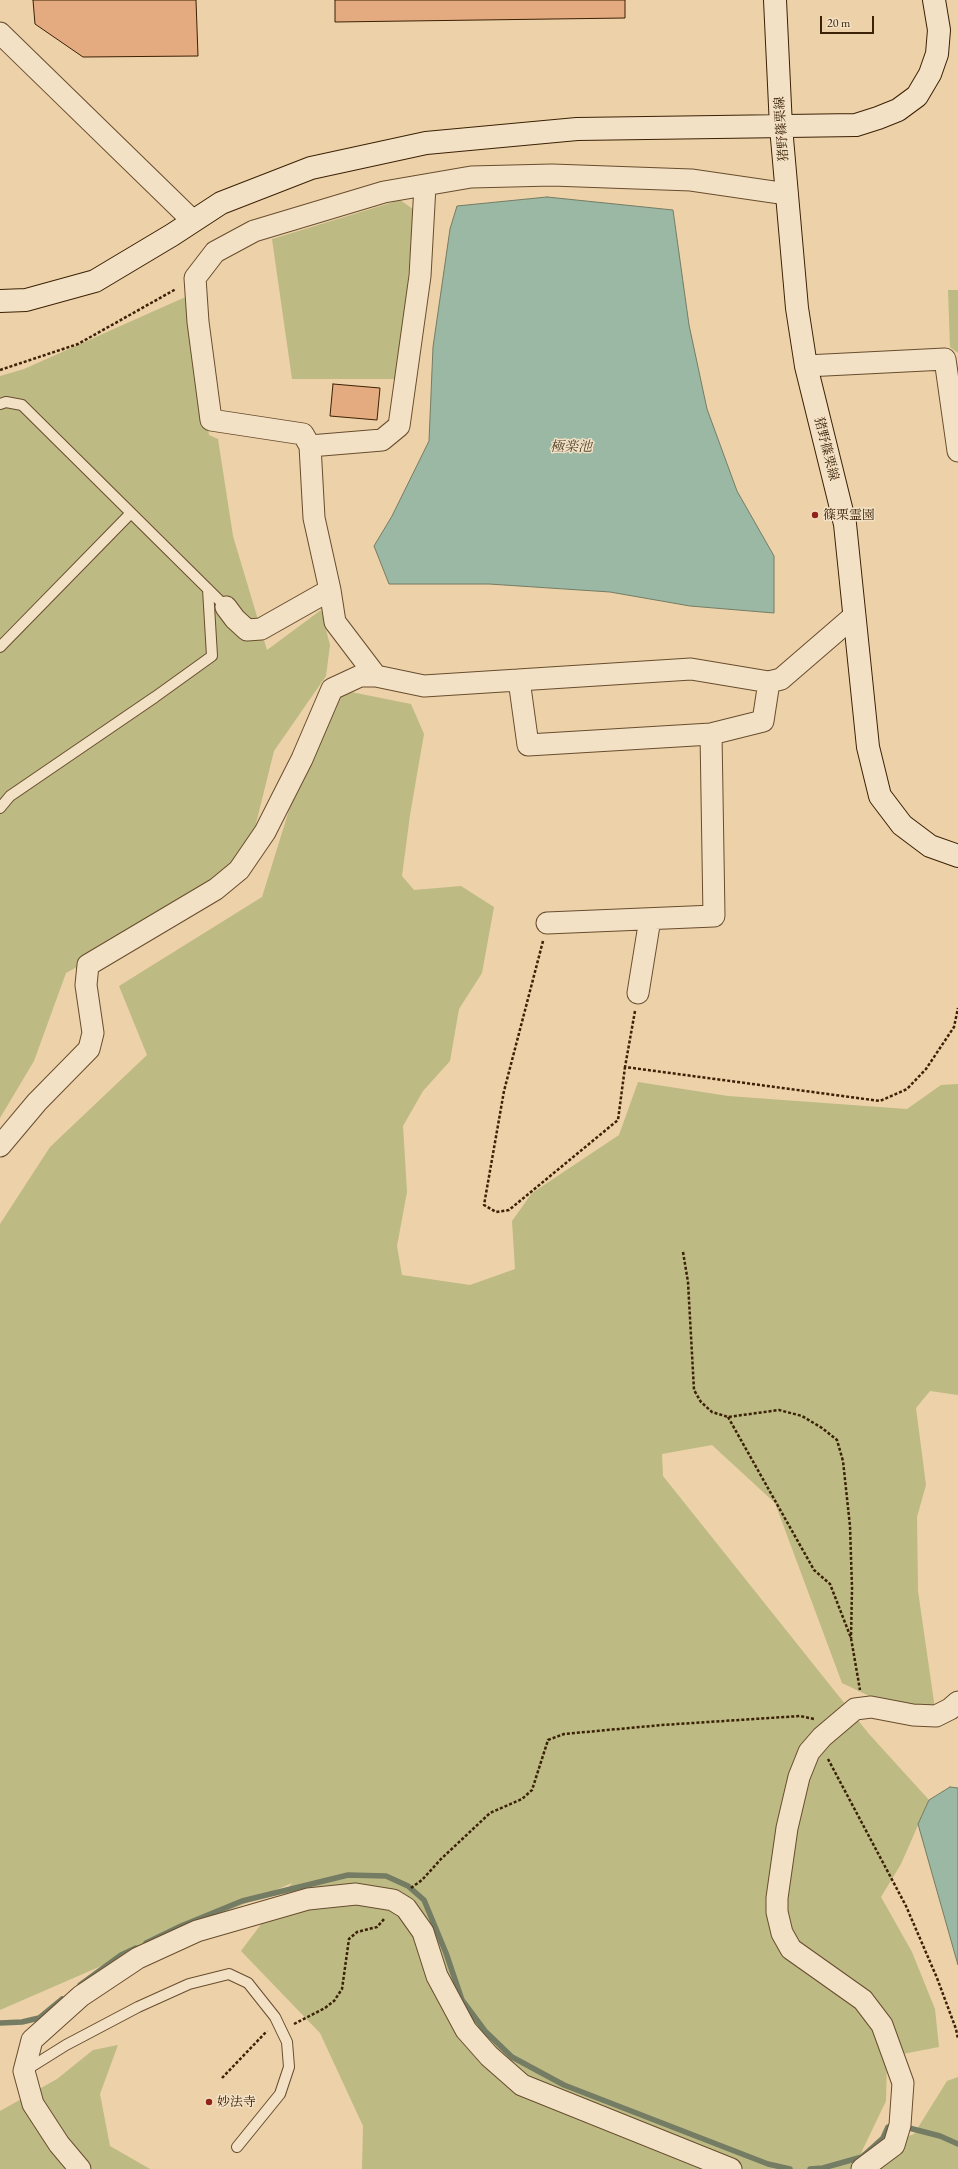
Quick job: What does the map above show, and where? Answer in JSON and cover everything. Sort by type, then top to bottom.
[{"type":"street","name":"猪野篠栗線","points":[[775,0],[781,127],[797,308],[806,366],[845,524],[868,747],[880,796],[902,825],[930,846],[958,856]]},
{"type":"street","points":[[0,301],[26,300],[95,281],[221,203],[311,168],[426,143],[577,129],[856,125],[898,110],[917,96],[930,74],[937,54],[939,30],[934,0]]},
{"type":"street","points":[[0,33],[194,221]]},
{"type":"street","points":[[376,676],[335,622],[330,590],[314,518],[310,446],[304,434],[210,420],[198,322],[195,278],[215,252],[254,231],[384,192],[471,177],[552,175],[691,180],[787,194]]},
{"type":"street","points":[[310,446],[382,440],[399,426],[420,276],[425,186]]},
{"type":"street","points":[[806,366],[945,359],[958,451]]},
{"type":"street","points":[[226,607],[234,619],[247,630],[261,629],[330,590]]},
{"type":"street","points":[[0,1146],[37,1102],[88,1049],[93,1033],[86,986],[88,965],[216,889],[239,870],[268,825],[302,759],[332,689],[360,676],[376,676],[424,686],[691,669],[769,682],[781,679],[854,616]]},
{"type":"street","points":[[519,680],[528,745],[711,734],[763,721],[769,682]]},
{"type":"street","points":[[547,924],[714,916],[711,734]]},
{"type":"street","points":[[638,993],[650,919]]},
{"type":"street","points":[[862,2169],[894,2145],[900,2125],[903,2083],[882,2025],[863,2000],[832,1980],[791,1949],[782,1933],[777,1912],[777,1898],[787,1828],[799,1777],[809,1752],[822,1737],[855,1710],[871,1707],[913,1716],[936,1716],[950,1709],[958,1702]]},
{"type":"street","points":[[80,2169],[59,2144],[34,2104],[24,2071],[32,2040],[81,1996],[138,1958],[197,1931],[308,1899],[356,1894],[394,1900],[406,1908],[423,1932],[437,1976],[466,2030],[489,2056],[522,2085],[731,2169]]},
{"type":"lane","points":[[0,404],[6,402],[22,405],[226,607]]},
{"type":"lane","points":[[0,647],[131,513]]},
{"type":"lane","points":[[0,808],[10,796],[155,697],[212,656],[208,589]]},
{"type":"lane","points":[[24,2071],[66,2046],[138,2007],[189,1984],[229,1974],[248,1983],[277,2021],[287,2042],[289,2067],[280,2094],[237,2146]]},
{"type":"path","points":[[0,370],[78,344],[195,278]]},
{"type":"path","points":[[547,924],[504,1091],[484,1205],[496,1212],[509,1210],[618,1120],[625,1067],[638,993]]},
{"type":"path","points":[[625,1067],[880,1101],[907,1089],[926,1069],[954,1027],[958,1008]]},
{"type":"path","points":[[683,1252],[688,1282],[694,1390],[701,1402],[712,1412],[728,1417],[779,1410],[802,1416],[822,1428],[837,1440],[843,1461],[850,1526],[852,1588],[851,1638],[863,1708]]},
{"type":"path","points":[[728,1417],[814,1570],[830,1584],[851,1638]]},
{"type":"path","points":[[282,2031],[325,2008],[334,2001],[342,1989],[349,1939],[357,1932],[377,1927],[384,1919],[394,1900],[422,1880],[441,1859],[490,1813],[522,1799],[532,1790],[548,1740],[564,1734],[800,1716],[814,1718],[822,1737],[828,1760],[906,1906],[937,1978],[958,2039]]},
{"type":"path","points":[[222,2078],[277,2021]]},
{"type":"shaded area","points":[[400,200],[413,209],[407,295],[396,379],[292,379],[272,239]]},
{"type":"shaded area","points":[[948,290],[958,290],[958,353],[950,347]]},
{"type":"shaded area","points":[[190,295],[209,435],[218,439],[233,536],[267,650],[321,610],[330,645],[326,676],[274,751],[243,876],[66,973],[34,1061],[0,1118],[0,376],[24,369]]},
{"type":"shaded area","points":[[336,689],[411,704],[424,734],[410,815],[402,876],[414,890],[461,886],[494,907],[482,973],[459,1009],[450,1061],[423,1091],[403,1126],[407,1192],[397,1246],[402,1275],[470,1285],[515,1269],[512,1221],[532,1193],[619,1135],[638,1082],[728,1096],[907,1109],[941,1085],[958,1084],[958,1395],[930,1391],[916,1408],[926,1485],[917,1517],[918,1591],[935,1709],[888,1705],[842,1683],[775,1503],[712,1445],[662,1454],[663,1476],[869,1734],[929,1800],[901,1864],[881,1897],[912,1952],[935,2009],[939,2047],[887,2057],[886,2101],[861,2153],[914,2134],[947,2081],[958,2077],[958,2169],[362,2169],[363,2126],[320,2033],[241,1951],[292,1883],[0,2010],[0,1224],[50,1147],[147,1055],[119,986],[262,897],[323,701]]},
{"type":"shaded area","points":[[118,2045],[100,2094],[110,2146],[150,2169],[0,2169],[0,2111],[57,2079],[93,2050]]},
{"type":"water","name":"極楽池","points":[[547,197],[673,210],[689,325],[707,409],[737,491],[774,556],[774,613],[690,606],[610,592],[489,584],[389,584],[374,546],[392,516],[429,441],[433,347],[450,229],[457,206]]},
{"type":"water","points":[[950,1787],[958,1788],[958,1965],[918,1824],[929,1800]]},
{"type":"building","points":[[33,0],[196,0],[198,56],[83,57],[35,24]]},
{"type":"building","points":[[335,0],[625,0],[625,18],[335,22]]},
{"type":"building","points":[[333,384],[380,388],[377,420],[330,416]]},
{"type":"waterway","points":[[146,1943],[181,1926],[242,1901],[348,1875],[386,1876],[408,1886],[424,1900],[446,1953],[462,2000],[485,2031],[512,2057],[564,2085],[768,2164],[790,2169]]},
{"type":"waterway","points":[[80,1985],[121,1955],[136,1948]]},
{"type":"waterway","points":[[0,2023],[22,2022],[39,2018],[62,1999]]},
{"type":"waterway","points":[[810,2169],[823,2168],[862,2157],[883,2138],[888,2127],[909,2128],[940,2136],[958,2144]]},
{"type":"place","name":"篠栗霊園","points":[[815,515]]},
{"type":"place","name":"妙法寺","points":[[209,2102]]}]
